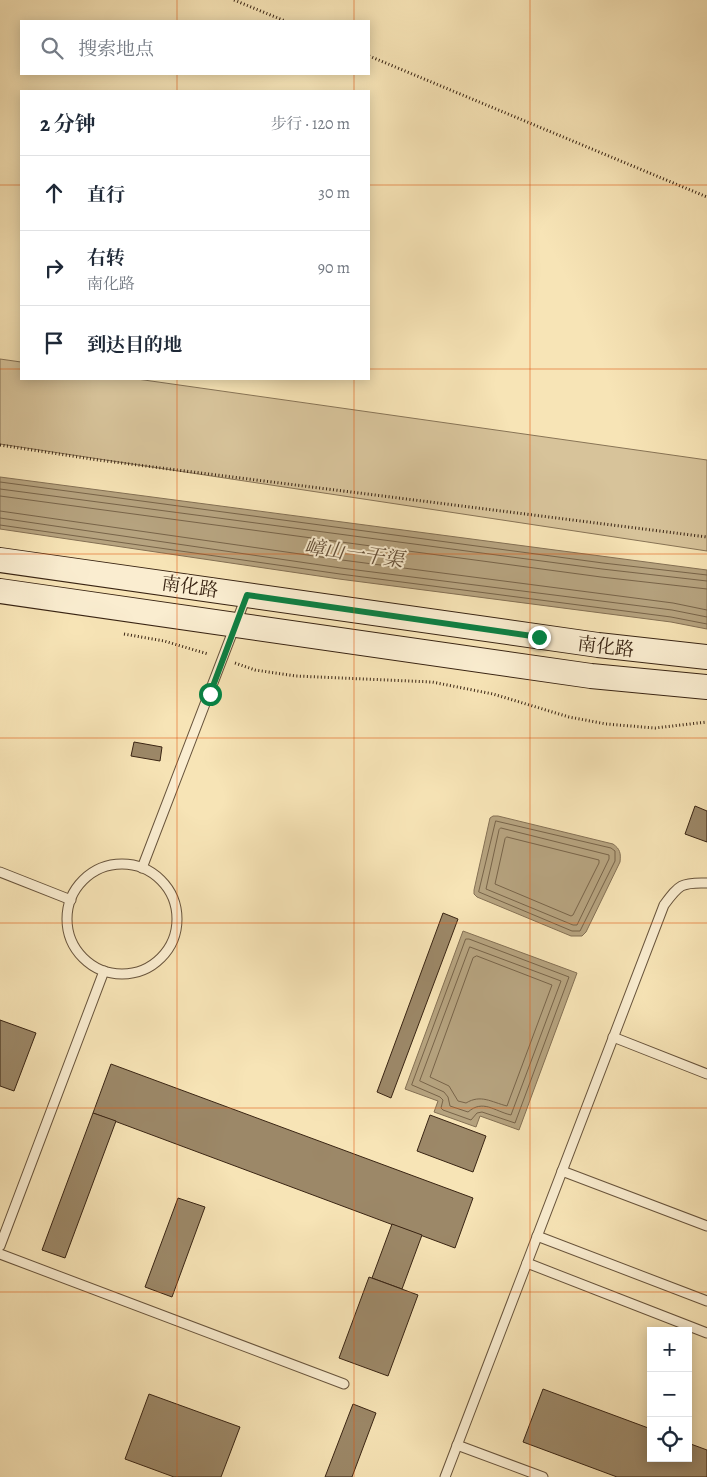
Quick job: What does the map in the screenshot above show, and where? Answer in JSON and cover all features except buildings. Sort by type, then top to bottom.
[{"type":"main road","name":"南化路","points":[[0,560],[598,645],[707,657]]},
{"type":"main road","name":"南化路","points":[[0,591],[591,676],[707,687]]},
{"type":"lane","points":[[142,868],[247,595]]},
{"type":"lane","points":[[125,864],[142,868],[159,877],[171,892],[177,910],[177,929],[170,947],[158,961],[142,971],[123,974],[104,971],[89,963],[77,950],[69,934],[67,917],[71,900],[79,885],[92,873],[108,866],[125,864]]},
{"type":"lane","points":[[0,872],[71,900]]},
{"type":"lane","points":[[445,1477],[664,904],[677,888],[690,882],[707,883]]},
{"type":"lane","points":[[0,1246],[104,971]]},
{"type":"lane","points":[[613,1038],[707,1074]]},
{"type":"lane","points":[[562,1171],[707,1226]]},
{"type":"lane","points":[[537,1236],[707,1301]]},
{"type":"lane","points":[[0,1254],[344,1384]]},
{"type":"lane","points":[[527,1264],[707,1333]]},
{"type":"lane","points":[[458,1445],[543,1477]]},
{"type":"path","points":[[234,0],[283,20]]},
{"type":"path","points":[[370,56],[707,197]]},
{"type":"path","points":[[0,445],[98,460],[707,537]]},
{"type":"path","points":[[116,633],[164,640],[256,670],[296,676],[432,682],[493,694],[569,717],[606,724],[655,728],[707,722]]},
{"type":"shaded area","points":[[0,359],[20,362],[20,380],[144,380],[707,460],[707,551],[0,444]]},
{"type":"water","name":"嶂山一干渠","points":[[0,477],[707,570],[707,629],[671,622],[339,579],[0,529]]},
{"type":"water","points":[[493,816],[613,844],[619,850],[620,862],[586,932],[582,936],[571,936],[477,897],[474,894],[490,818]]},
{"type":"water","points":[[463,931],[577,973],[519,1130],[480,1116],[476,1127],[434,1112],[438,1101],[405,1089]]},
{"type":"route","points":[[210,694],[247,595],[539,637]]}]
